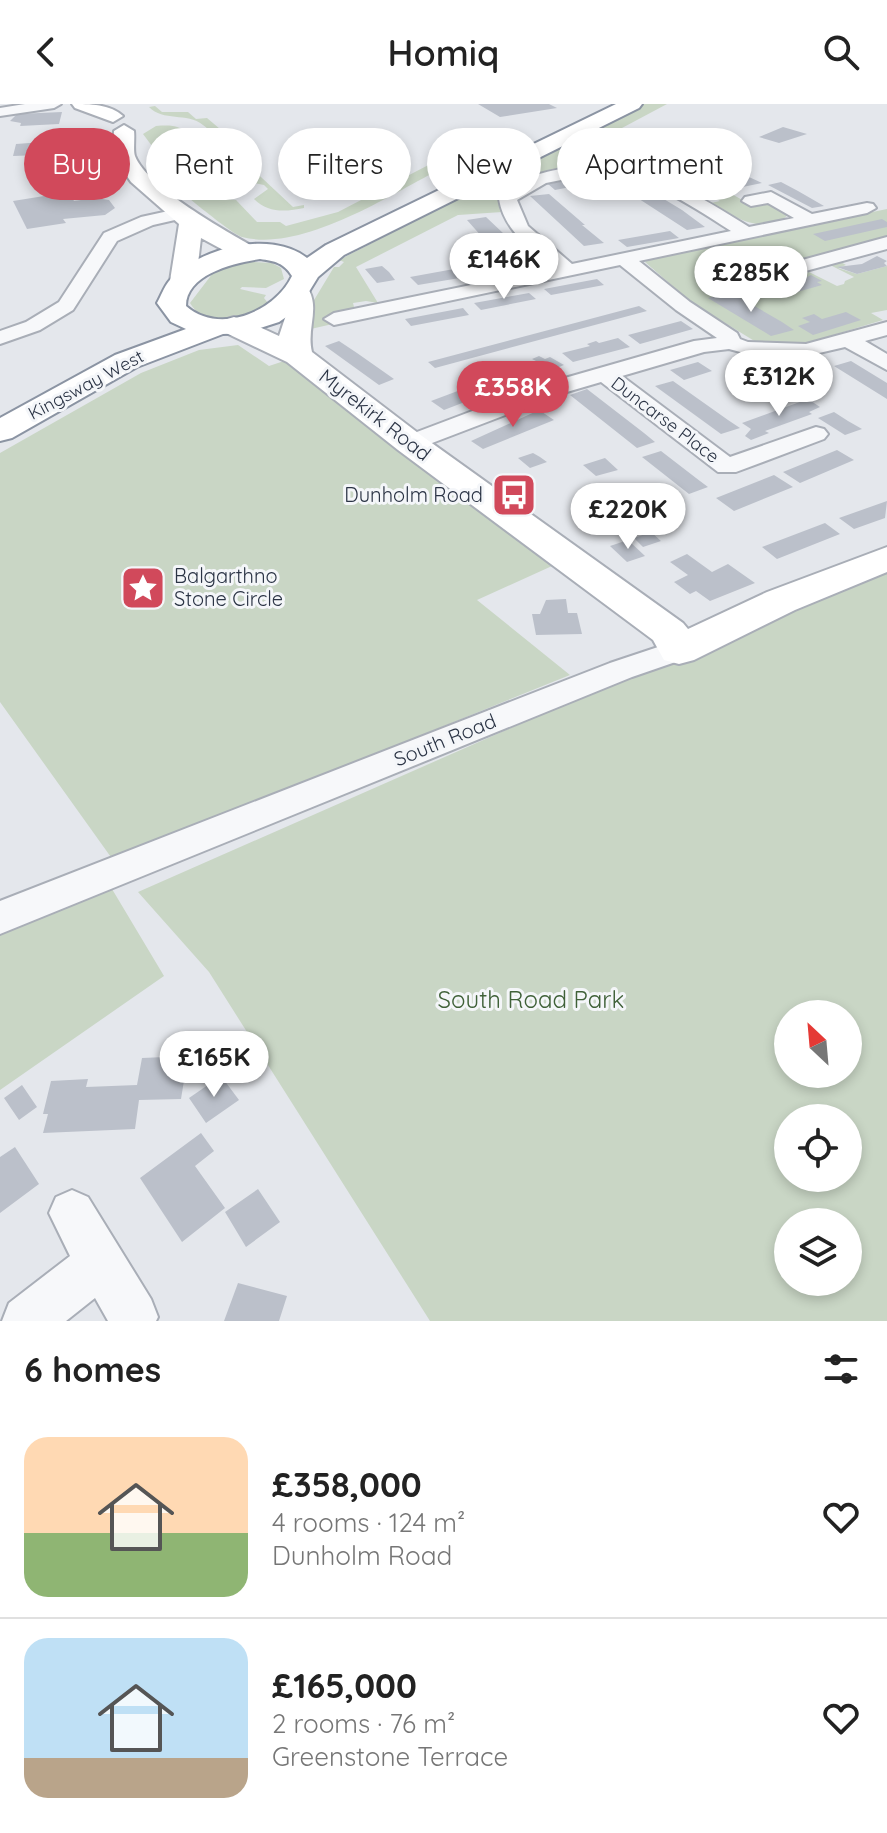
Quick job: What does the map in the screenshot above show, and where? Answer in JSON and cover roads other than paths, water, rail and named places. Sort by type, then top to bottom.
[{"type":"main road","points":[[82,104],[130,122],[124,156],[129,166],[187,218],[258,252],[294,260],[302,265],[301,285]]},
{"type":"main road","name":"Kingsway West","points":[[0,411],[150,328],[178,294],[211,262],[335,232],[608,104]]},
{"type":"main road","name":"Kingsway West","points":[[0,431],[126,361],[226,326],[267,318],[335,250],[632,104]]},
{"type":"main road","points":[[187,218],[178,294],[190,321],[226,326]]},
{"type":"main road","name":"Myrekirk Road","points":[[298,356],[293,335],[300,315],[301,285]]},
{"type":"main road","name":"Myrekirk Road","points":[[226,326],[298,356],[410,443],[669,632],[679,650]]},
{"type":"main road","name":"South Road","points":[[679,650],[781,601],[887,558]]},
{"type":"street","points":[[0,112],[54,104]]},
{"type":"street","points":[[568,270],[515,223],[508,211],[508,199],[518,189],[554,174],[600,168],[645,174],[674,188],[746,233]]},
{"type":"street","points":[[751,201],[771,197],[810,220]]},
{"type":"street","points":[[334,319],[867,208]]},
{"type":"street","points":[[0,338],[33,326],[66,306],[110,237],[147,221],[187,218]]},
{"type":"street","points":[[774,264],[797,268],[887,243]]},
{"type":"street","points":[[623,258],[683,306],[730,337],[729,343]]},
{"type":"street","points":[[410,443],[552,389],[702,346],[729,343],[748,348],[806,350],[887,328]]},
{"type":"street","points":[[848,340],[887,363]]},
{"type":"street","name":"Duncarse Place","points":[[605,374],[727,467],[816,434]]},
{"type":"street","name":"South Road","points":[[0,918],[621,670],[679,650]]},
{"type":"street","points":[[72,1213],[133,1317]]},
{"type":"street","points":[[27,1321],[101,1262]]},
{"type":"place","name":"Dunholm Road","points":[[514,495]]},
{"type":"place","name":"Balgarthno Stone Circle","points":[[143,588]]},
{"type":"park label","name":"South Road Park","points":[[531,1000]]}]
